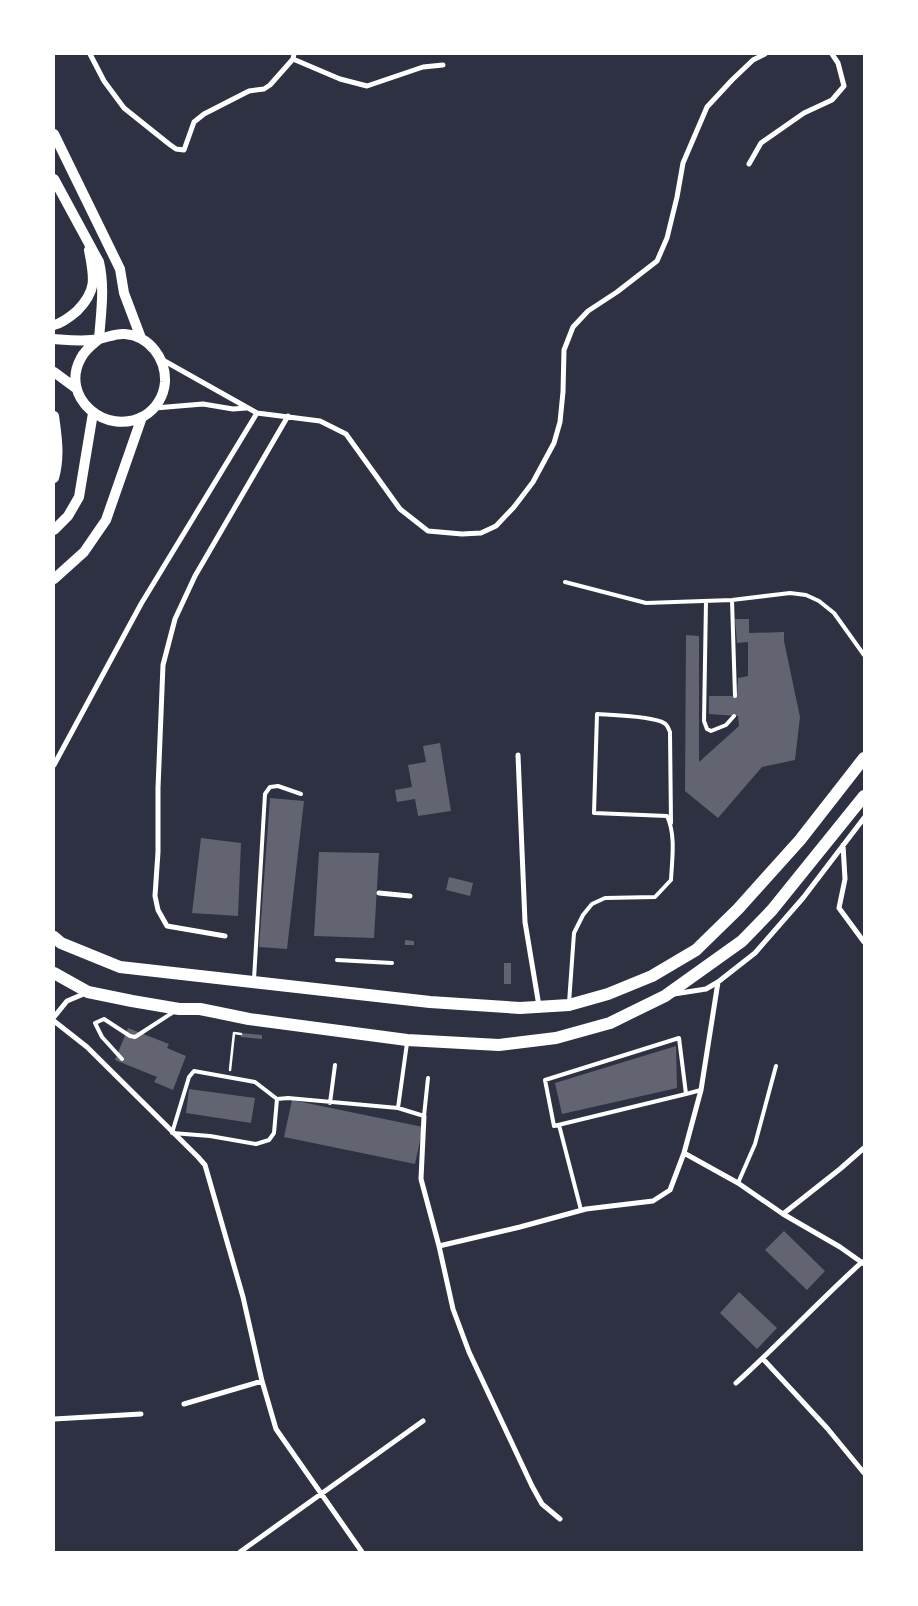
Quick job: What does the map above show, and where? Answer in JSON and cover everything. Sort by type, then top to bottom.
[{"type":"main road","points":[[54,134],[120,269],[124,293],[141,338]]},
{"type":"main road","points":[[54,180],[99,262],[102,276],[99,339]]},
{"type":"main road","points":[[57,324],[73,314],[89,296],[93,285],[93,273],[88,244]]},
{"type":"main road","points":[[112,334],[127,334],[141,338],[153,347],[161,359],[165,374],[164,388],[158,402],[142,417],[121,423],[106,420],[93,413],[83,402],[77,389],[76,374],[80,360],[88,348],[99,339],[112,334]]},
{"type":"main road","points":[[54,339],[99,339]]},
{"type":"main road","points":[[54,372],[77,389]]},
{"type":"main road","points":[[54,530],[68,516],[79,497],[93,413]]},
{"type":"main road","points":[[54,416],[58,443],[57,467],[54,478]]},
{"type":"main road","points":[[54,579],[84,552],[106,520],[142,417]]},
{"type":"main road","points":[[54,937],[61,943],[120,967],[430,1002],[520,1008],[569,1005],[608,994],[652,976],[696,950],[738,909],[800,840],[864,758]]},
{"type":"main road","points":[[54,973],[88,992],[179,1009],[200,1009],[249,1019],[407,1040],[499,1045],[556,1038],[610,1023],[665,996],[742,941],[772,910],[864,796]]},
{"type":"street","points":[[90,54],[104,81],[124,108],[176,149],[184,150],[194,122],[204,114],[248,90],[264,89],[270,85],[294,57],[340,79],[367,86],[423,67],[443,65]]},
{"type":"street","points":[[161,359],[257,413],[320,421],[346,434],[400,509],[428,531],[462,534],[482,533],[496,526],[514,508],[533,482],[554,443],[560,422],[564,350],[573,327],[588,311],[617,292],[657,261],[667,238],[678,197],[683,163],[707,107],[753,60],[764,54]]},
{"type":"street","points":[[750,164],[761,143],[804,113],[832,100],[844,86],[838,63],[832,54]]},
{"type":"street","points":[[153,408],[203,404],[233,409],[247,408]]},
{"type":"street","points":[[54,765],[141,604],[257,413]]},
{"type":"street","points":[[225,936],[167,926],[158,910],[155,896],[163,665],[175,619],[195,576],[288,416]]},
{"type":"street","points":[[518,754],[525,922],[539,1007]]},
{"type":"street","points":[[665,996],[706,989],[755,953],[803,898],[864,818]]},
{"type":"street","points":[[843,845],[845,878],[839,908],[864,942]]},
{"type":"street","points":[[379,893],[410,896]]},
{"type":"street","points":[[439,1246],[581,1210],[653,1201],[670,1190],[684,1153],[701,1090],[718,982]]},
{"type":"street","points":[[54,1017],[67,1002],[88,992]]},
{"type":"street","points":[[54,1021],[87,1047],[205,1165],[243,1297],[262,1381],[276,1428],[362,1552]]},
{"type":"street","points":[[424,1116],[420,1179],[439,1246],[453,1310],[469,1352],[532,1486],[542,1504],[560,1519]]},
{"type":"street","points":[[783,1214],[864,1148]]},
{"type":"street","points":[[684,1153],[738,1183],[783,1214],[863,1263],[826,1294],[763,1359],[736,1383]]},
{"type":"street","points":[[763,1359],[827,1428],[864,1473]]},
{"type":"street","points":[[184,1404],[262,1381]]},
{"type":"street","points":[[54,1419],[141,1414]]},
{"type":"street","points":[[240,1552],[423,1421]]},
{"type":"lane","points":[[565,582],[646,604],[732,600],[790,593],[806,595],[834,613],[864,655]]},
{"type":"lane","points":[[732,600],[735,696]]},
{"type":"lane","points":[[706,601],[704,721],[707,728],[711,731],[726,725],[734,716]]},
{"type":"lane","points":[[569,1005],[574,932],[583,915],[592,904],[605,898],[655,897],[672,880],[673,845],[670,732],[668,726],[663,722],[652,719],[598,714],[594,813],[668,816],[671,823]]},
{"type":"lane","points":[[253,981],[265,794],[270,787],[278,786],[301,794]]},
{"type":"lane","points":[[337,960],[392,963]]},
{"type":"lane","points":[[122,1060],[102,1037],[95,1023],[104,1019],[130,1036],[135,1037],[179,1009]]},
{"type":"lane","points":[[686,1094],[679,1038],[545,1080],[554,1126],[686,1094],[701,1090]]},
{"type":"lane","points":[[398,1108],[407,1040]]},
{"type":"lane","points":[[330,1103],[335,1065]]},
{"type":"lane","points":[[738,1183],[755,1144],[776,1066]]},
{"type":"lane","points":[[277,1099],[274,1133],[269,1140],[256,1144],[210,1136],[172,1133],[189,1077],[194,1071],[256,1082],[277,1099],[288,1098],[398,1108],[424,1116],[428,1078]]},
{"type":"lane","points":[[559,1125],[581,1210]]},
{"type":"path","points":[[229,1078],[234,1033],[241,1034]]},
{"type":"building","points":[[735,619],[749,619],[749,633],[784,632],[784,641],[800,717],[795,760],[762,767],[718,818],[685,791],[686,635],[699,636],[699,762],[739,726],[738,716],[709,714],[709,696],[737,696],[738,678],[748,676],[748,642],[737,643]]},
{"type":"building","points":[[440,743],[451,811],[418,816],[415,799],[397,802],[395,790],[412,787],[408,765],[426,762],[423,746]]},
{"type":"building","points":[[270,798],[304,801],[287,949],[259,947]]},
{"type":"building","points":[[201,838],[241,843],[238,916],[192,913]]},
{"type":"building","points":[[319,852],[379,853],[374,938],[314,936]]},
{"type":"building","points":[[449,877],[473,883],[470,896],[446,890]]},
{"type":"building","points":[[405,940],[414,941],[414,945],[405,945]]},
{"type":"building","points":[[504,963],[511,963],[511,984],[504,984]]},
{"type":"building","points":[[128,1028],[169,1044],[167,1048],[186,1056],[173,1090],[154,1082],[157,1077],[115,1060]]},
{"type":"building","points":[[241,1033],[262,1035],[262,1039],[241,1037]]},
{"type":"building","points":[[676,1046],[677,1088],[562,1114],[555,1083]]},
{"type":"building","points":[[189,1089],[255,1098],[251,1123],[186,1113]]},
{"type":"building","points":[[292,1100],[423,1127],[415,1164],[284,1137]]},
{"type":"building","points":[[784,1231],[825,1271],[807,1290],[765,1250]]},
{"type":"building","points":[[739,1292],[777,1328],[757,1349],[720,1313]]}]
